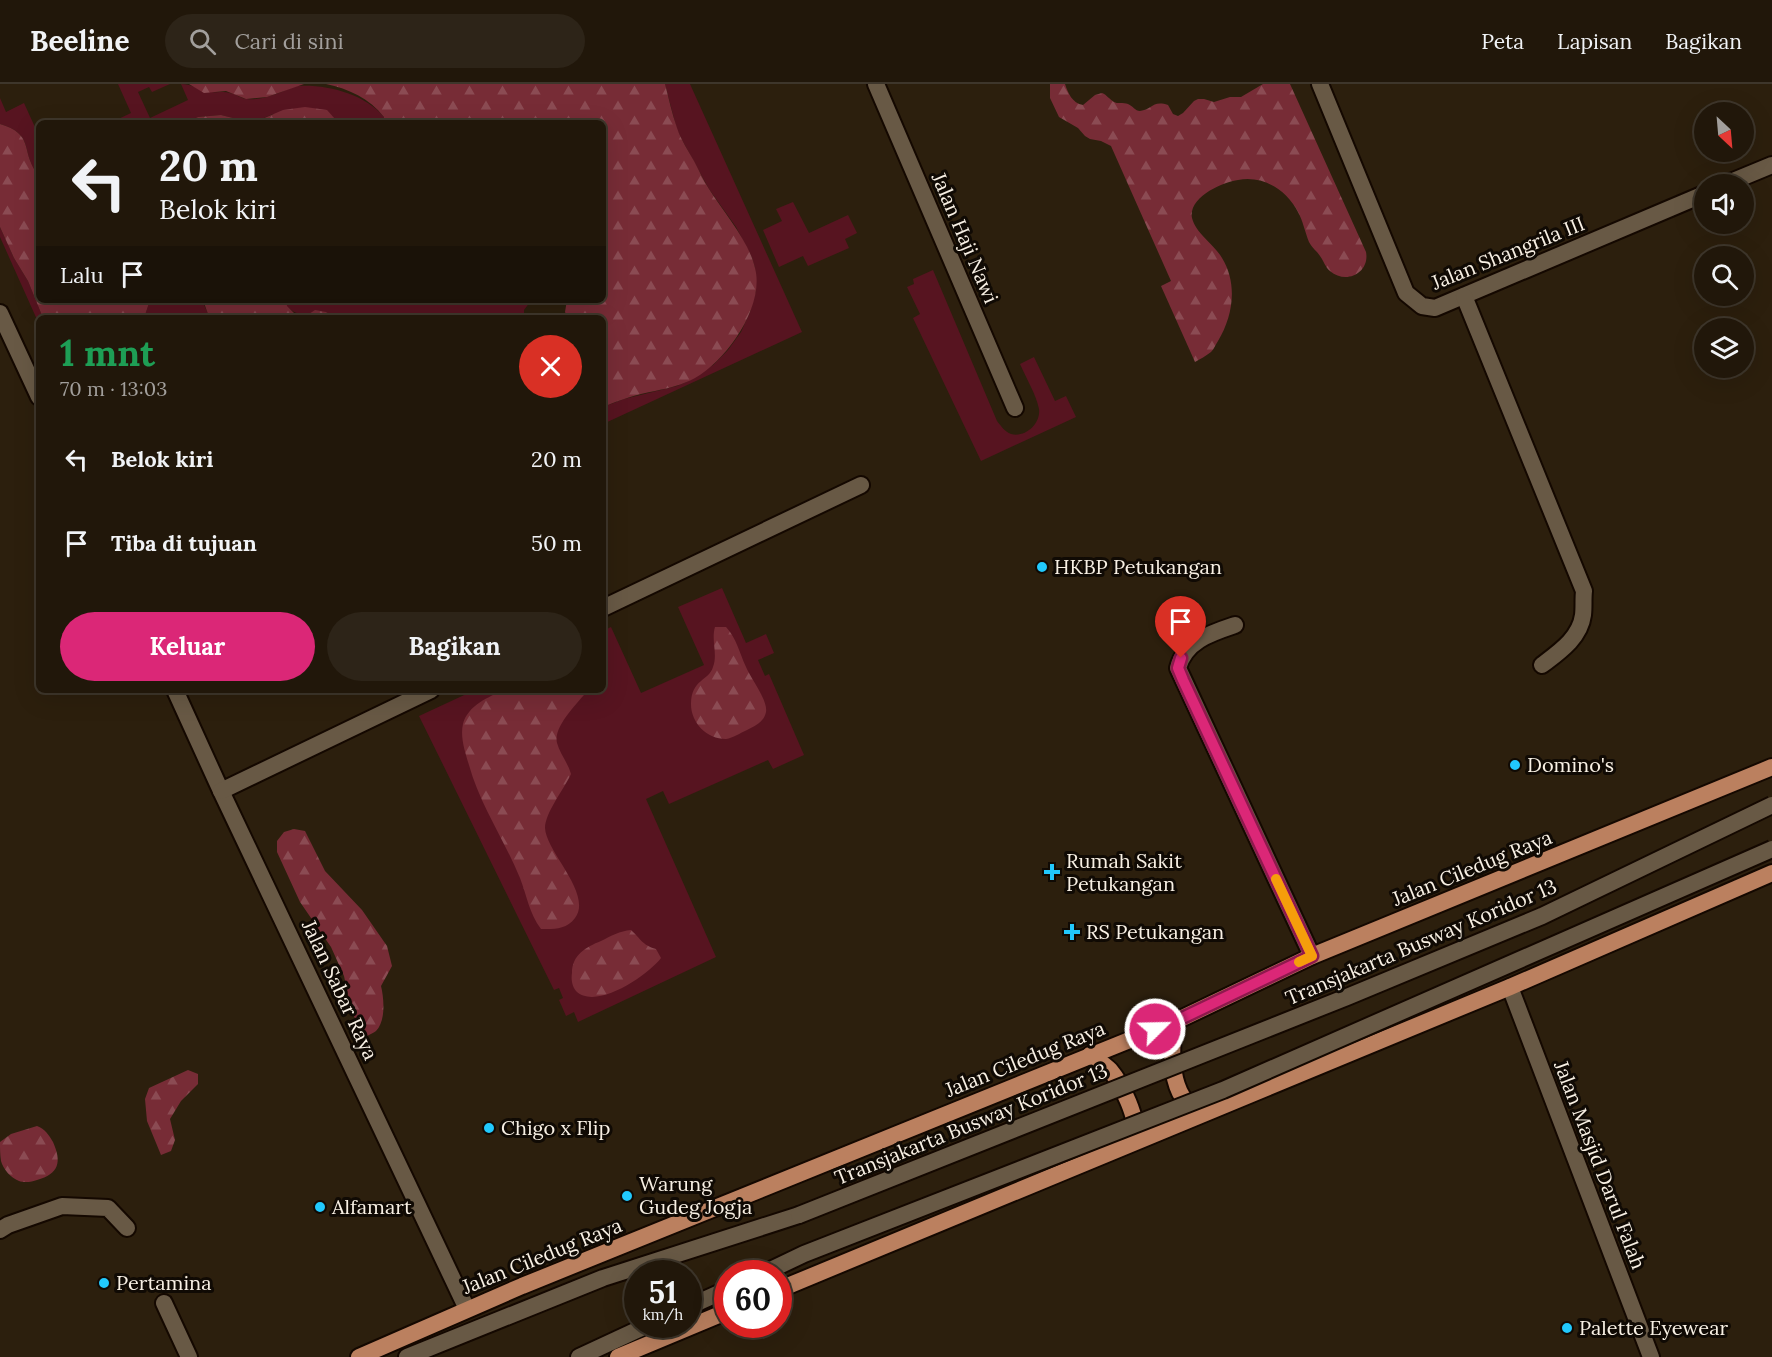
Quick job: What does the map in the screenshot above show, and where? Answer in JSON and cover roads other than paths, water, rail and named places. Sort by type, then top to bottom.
[{"type":"main road","name":"Jalan Ciledug Raya","points":[[359,1357],[467,1309],[1174,1022],[1312,956],[1772,767]]},
{"type":"main road","points":[[792,1284],[1510,987],[1772,873]]},
{"type":"main road","points":[[1174,1022],[1171,1054],[1174,1075],[1189,1106],[1203,1113]]},
{"type":"main road","points":[[1090,1056],[1108,1068],[1117,1080],[1132,1111],[1136,1134],[1130,1144]]},
{"type":"main road","points":[[618,1357],[714,1317]]},
{"type":"street","name":"Jalan Haji Nawi","points":[[876,84],[1015,408]]},
{"type":"street","name":"Jalan Shangrila III","points":[[1320,84],[1406,293],[1422,306],[1435,308],[1694,198]]},
{"type":"street","points":[[1750,174],[1772,165]]},
{"type":"street","points":[[1464,296],[1584,591],[1583,618],[1575,635],[1565,648],[1542,665]]},
{"type":"street","points":[[0,313],[36,391]]},
{"type":"street","points":[[606,607],[861,485]]},
{"type":"street","points":[[1235,625],[1207,634],[1181,658],[1178,668],[1312,956]]},
{"type":"street","name":"Jalan Sabar Raya","points":[[176,693],[467,1309]]},
{"type":"street","points":[[221,791],[425,693]]},
{"type":"street","name":"Transjakarta Busway Koridor 13","points":[[407,1357],[603,1278],[799,1215],[1347,997],[1542,916],[1772,805]]},
{"type":"street","points":[[791,1260],[1222,1090],[1772,849]]},
{"type":"street","name":"Jalan Masjid Darul Falah","points":[[1510,987],[1651,1357]]},
{"type":"street","points":[[0,1230],[62,1206],[108,1208],[127,1228]]},
{"type":"street","points":[[164,1303],[189,1357]]},
{"type":"street","points":[[579,1357],[624,1336]]},
{"type":"place","name":"HKBP Petukangan","points":[[1042,567]]},
{"type":"place","name":"Domino's","points":[[1515,765]]},
{"type":"place","name":"Rumah Sakit Petukangan","points":[[1052,872]]},
{"type":"place","name":"RS Petukangan","points":[[1072,932]]},
{"type":"place","name":"Chigo x Flip","points":[[489,1128]]},
{"type":"place","name":"Warung Gudeg Jogja","points":[[627,1196]]},
{"type":"place","name":"Alfamart","points":[[320,1207]]},
{"type":"place","name":"Pertamina","points":[[104,1283]]},
{"type":"place","name":"Palette Eyewear","points":[[1567,1328]]}]
